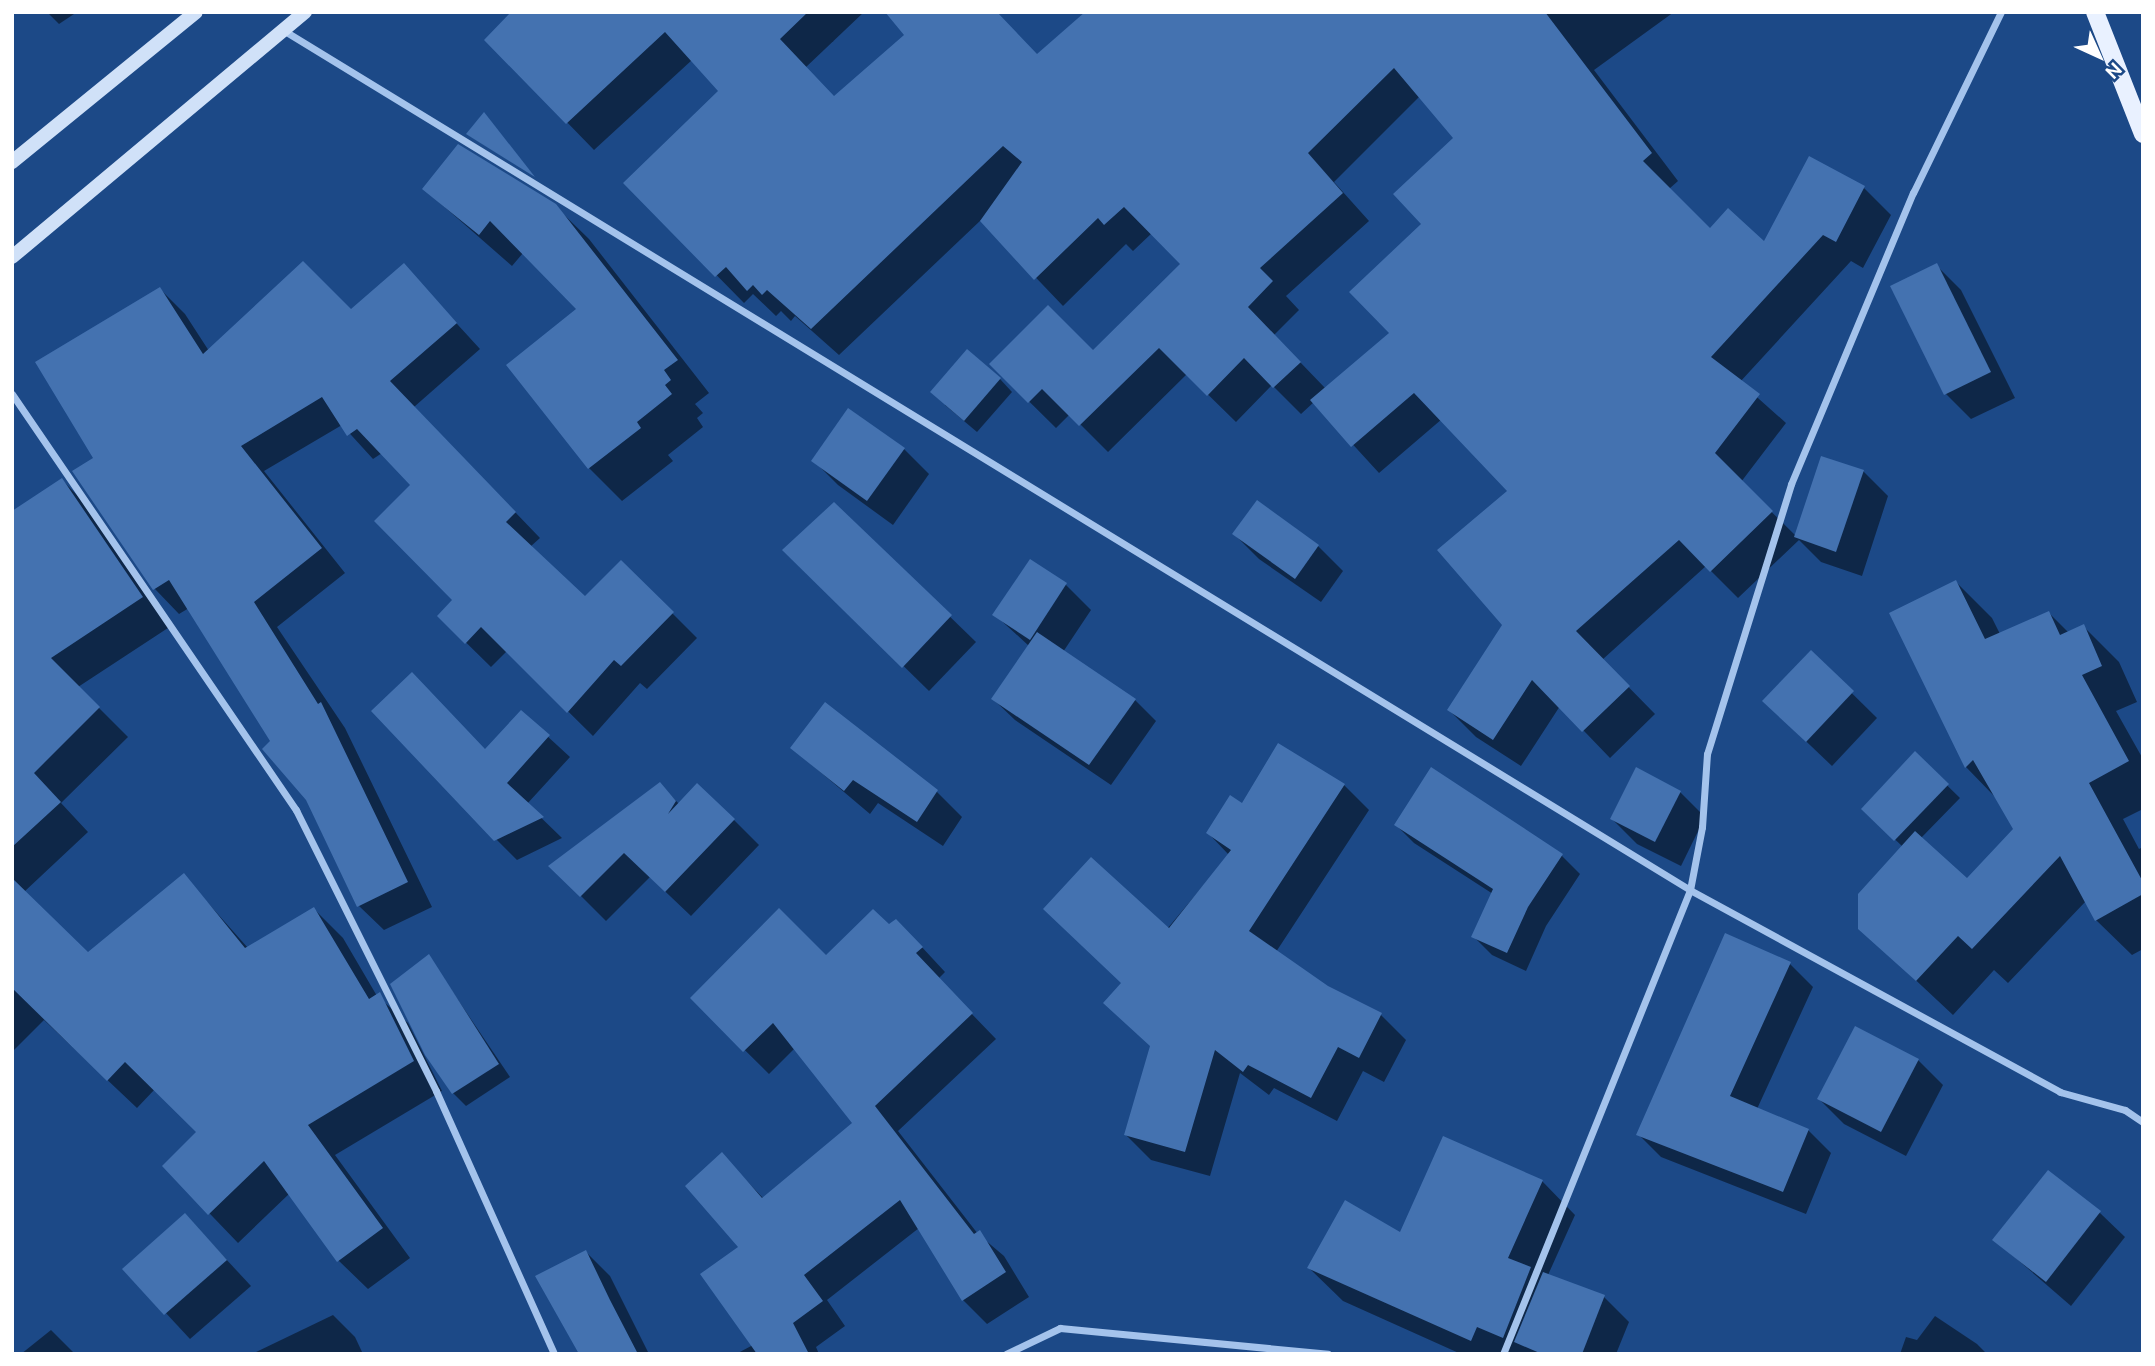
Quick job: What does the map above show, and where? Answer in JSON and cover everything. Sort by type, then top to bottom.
[{"type":"main road","points":[[12,162],[196,12]]},
{"type":"main road","points":[[12,257],[305,12]]},
{"type":"main road","points":[[2095,12],[2143,134]]},
{"type":"street","points":[[1503,1354],[1690,890],[1703,827],[1707,754],[1791,484],[1913,193],[2001,12]]},
{"type":"street","points":[[283,29],[1690,890],[2060,1092],[2125,1110],[2143,1122]]},
{"type":"street","points":[[12,394],[296,810],[436,1091],[554,1354]]},
{"type":"street","points":[[1006,1354],[1060,1328],[1328,1354]]},
{"type":"building","points":[[511,12],[808,12],[780,39],[834,96],[904,35],[885,12],[997,12],[1037,54],[1085,12],[1545,12],[1652,153],[1643,161],[1710,228],[1728,208],[1764,241],[1809,156],[1865,186],[1836,242],[1823,235],[1711,357],[1760,394],[1715,453],[1773,511],[1710,572],[1679,540],[1576,631],[1630,686],[1582,732],[1532,680],[1493,740],[1447,710],[1502,625],[1437,550],[1507,491],[1414,393],[1351,447],[1310,400],[1389,333],[1349,292],[1421,224],[1393,194],[1453,138],[1394,68],[1308,153],[1343,193],[1260,268],[1273,281],[1248,307],[1301,362],[1273,388],[1244,358],[1207,396],[1159,348],[1079,426],[1042,389],[1028,403],[989,364],[1048,305],[1093,350],[1180,264],[1124,207],[1104,225],[1098,218],[1034,280],[980,221],[1022,162],[1003,146],[811,329],[767,290],[762,295],[753,285],[747,291],[726,267],[715,277],[623,183],[718,91],[665,32],[566,124],[484,40]]},
{"type":"building","points":[[484,112],[535,177],[466,134]]},
{"type":"building","points":[[458,144],[556,204],[678,360],[664,370],[671,380],[665,385],[672,394],[637,422],[641,428],[588,469],[506,365],[576,309],[490,221],[479,235],[422,189]]},
{"type":"building","points":[[303,261],[351,309],[404,263],[457,323],[390,381],[516,512],[506,522],[585,596],[621,560],[674,612],[621,666],[614,660],[567,713],[481,627],[465,644],[437,616],[452,600],[374,521],[410,485],[357,429],[347,436],[322,397],[241,446],[322,548],[254,602],[318,704],[321,702],[408,882],[357,907],[306,800],[262,749],[270,741],[169,580],[153,590],[72,471],[93,458],[35,362],[160,287],[203,354]]},
{"type":"building","points":[[1937,263],[1991,372],[1944,395],[1890,286]]},
{"type":"building","points":[[967,349],[1001,378],[964,421],[930,392]]},
{"type":"building","points":[[848,408],[905,448],[867,501],[811,461]]},
{"type":"building","points":[[1821,456],[1864,470],[1836,552],[1794,537]]},
{"type":"building","points":[[62,478],[143,597],[51,658],[100,707],[34,773],[61,802],[12,847],[12,511]]},
{"type":"building","points":[[1257,500],[1319,545],[1295,579],[1232,534]]},
{"type":"building","points":[[834,502],[952,615],[902,668],[782,550]]},
{"type":"building","points":[[1030,559],[1067,583],[1030,640],[992,615]]},
{"type":"building","points":[[1956,580],[1985,639],[2049,611],[2060,635],[2084,624],[2102,666],[2082,675],[2129,761],[2089,783],[2143,882],[2143,894],[2095,921],[2060,856],[1972,949],[1958,936],[1916,981],[1858,929],[1858,894],[1915,831],[1967,878],[2013,829],[1973,760],[1965,768],[1889,613]]},
{"type":"building","points":[[1037,632],[1136,699],[1089,765],[991,699]]},
{"type":"building","points":[[1811,650],[1854,691],[1806,742],[1762,701]]},
{"type":"building","points":[[412,672],[485,749],[521,710],[550,735],[507,783],[544,817],[494,841],[371,711]]},
{"type":"building","points":[[825,702],[938,790],[917,822],[853,780],[844,791],[790,748]]},
{"type":"building","points":[[1278,743],[1345,784],[1249,931],[1328,986],[1382,1013],[1359,1058],[1338,1047],[1311,1098],[1248,1065],[1243,1072],[1215,1050],[1185,1152],[1124,1135],[1150,1046],[1103,1003],[1121,983],[1043,909],[1091,857],[1169,928],[1231,850],[1206,833],[1230,795],[1242,803]]},
{"type":"building","points":[[1915,751],[1949,784],[1894,841],[1861,809]]},
{"type":"building","points":[[1431,767],[1563,854],[1528,907],[1507,953],[1471,937],[1493,889],[1394,825]]},
{"type":"building","points":[[1636,767],[1681,791],[1655,842],[1610,819]]},
{"type":"building","points":[[660,782],[676,801],[668,814],[697,783],[735,819],[665,892],[624,853],[580,897],[548,866]]},
{"type":"building","points":[[184,873],[245,948],[314,907],[369,999],[380,992],[414,1061],[308,1125],[383,1228],[337,1262],[264,1161],[208,1215],[162,1166],[196,1132],[125,1062],[107,1081],[12,988],[12,878],[88,952]]},
{"type":"building","points":[[779,908],[826,955],[873,909],[889,924],[896,919],[923,947],[916,953],[973,1013],[875,1106],[974,1234],[980,1230],[1006,1272],[962,1301],[900,1200],[804,1275],[823,1301],[793,1323],[809,1354],[757,1354],[700,1274],[738,1247],[685,1186],[722,1152],[762,1198],[852,1123],[773,1023],[743,1052],[690,998]]},
{"type":"building","points":[[1725,933],[1791,962],[1730,1096],[1809,1129],[1783,1192],[1636,1135]]},
{"type":"building","points":[[429,954],[499,1064],[452,1094],[425,1055],[390,984]]},
{"type":"building","points":[[1855,1026],[1919,1059],[1881,1132],[1817,1099]]},
{"type":"building","points":[[1443,1136],[1543,1180],[1508,1258],[1531,1267],[1503,1338],[1477,1327],[1471,1341],[1307,1268],[1345,1200],[1400,1232]]},
{"type":"building","points":[[2048,1170],[2101,1211],[2046,1282],[1992,1240]]},
{"type":"building","points":[[185,1213],[227,1260],[164,1315],[122,1269]]},
{"type":"building","points":[[586,1250],[638,1354],[579,1354],[535,1276]]},
{"type":"building","points":[[1543,1272],[1605,1295],[1582,1354],[1542,1354],[1514,1342]]}]
